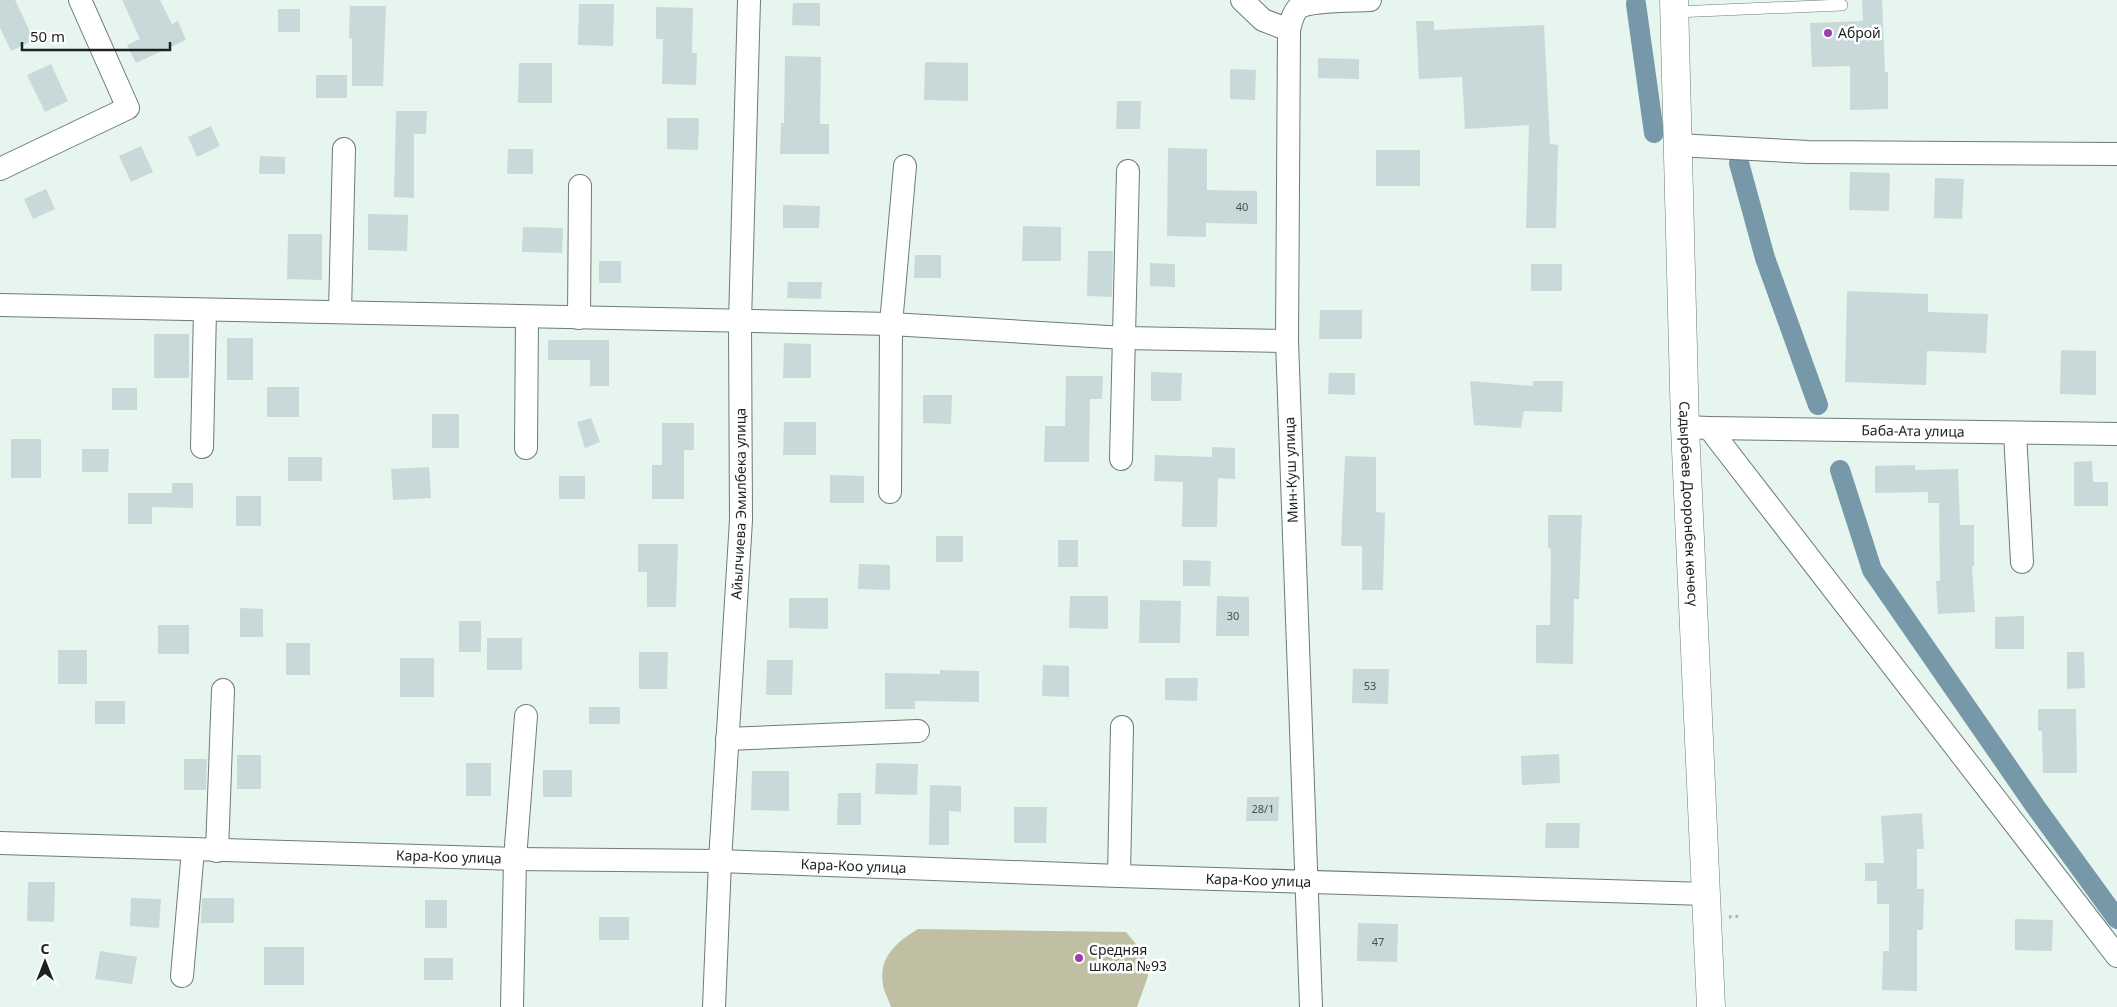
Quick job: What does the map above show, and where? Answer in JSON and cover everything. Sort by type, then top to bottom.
[{"type":"main road","name":"Садырбаев Дооронбек көчөсү","points":[[1675,6],[1677,145],[1697,428],[1706,894],[1711,1007]]},
{"type":"street","points":[[0,169],[128,108],[80,0]]},
{"type":"street","name":"Айылчиева Эмилбека улица","points":[[714,1007],[720,861],[741,520],[740,322],[749,0]]},
{"type":"street","points":[[1242,0],[1263,20],[1289,30]]},
{"type":"street","name":"Мин-Куш улица","points":[[1311,1007],[1286,341],[1289,30],[1292,17],[1300,7],[1310,3],[1370,0]]},
{"type":"street","points":[[1677,145],[1808,152],[2117,154]]},
{"type":"street","points":[[340,312],[344,150]]},
{"type":"street","points":[[890,492],[891,324],[905,166]]},
{"type":"street","points":[[1121,459],[1128,171]]},
{"type":"street","points":[[579,318],[580,186]]},
{"type":"street","points":[[0,305],[527,318],[891,324],[1125,338],[1286,341]]},
{"type":"street","points":[[202,447],[205,310]]},
{"type":"street","points":[[526,448],[527,318]]},
{"type":"street","points":[[1697,428],[2117,956]]},
{"type":"street","name":"Баба-Ата улица","points":[[1697,428],[2117,434]]},
{"type":"street","points":[[2016,433],[2022,562]]},
{"type":"street","points":[[218,850],[222,690]]},
{"type":"street","points":[[512,1007],[515,859],[526,716]]},
{"type":"street","points":[[1118,876],[1122,727]]},
{"type":"street","points":[[727,738],[918,731]]},
{"type":"street","name":"Кара-Коо улица","points":[[0,844],[515,859],[720,861],[1118,876],[1706,894]]},
{"type":"street","points":[[182,976],[193,850]]},
{"type":"lane","points":[[1675,6],[1842,5]]},
{"type":"green space","points":[[918,929],[1126,932],[1144,954],[1148,976],[1137,1007],[891,1007],[883,985],[883,966],[886,958],[896,945]]},
{"type":"building","points":[[0,0],[15,0],[34,40],[11,51],[0,28]]},
{"type":"building","points":[[122,0],[160,0],[172,24],[178,21],[186,40],[136,63],[127,45],[140,39]]},
{"type":"building","name":"Аброй","points":[[1862,0],[1882,0],[1885,72],[1888,72],[1888,109],[1850,110],[1850,66],[1812,67],[1810,23],[1863,21]]},
{"type":"building","points":[[793,3],[820,3],[820,26],[792,25]]},
{"type":"building","points":[[579,4],[614,4],[613,46],[578,45]]},
{"type":"building","points":[[350,6],[386,6],[383,86],[352,86],[352,39],[349,38]]},
{"type":"building","points":[[656,7],[693,8],[692,53],[697,53],[696,85],[662,84],[663,39],[656,39]]},
{"type":"building","points":[[278,9],[300,9],[300,32],[278,32]]},
{"type":"building","points":[[1416,21],[1434,21],[1434,30],[1544,25],[1550,144],[1558,145],[1556,228],[1526,228],[1529,125],[1465,129],[1462,77],[1419,79]]},
{"type":"building","points":[[785,56],[821,57],[820,124],[829,124],[829,154],[780,154],[781,123],[784,123]]},
{"type":"building","points":[[1318,58],[1359,59],[1359,79],[1318,78]]},
{"type":"building","points":[[925,62],[968,63],[968,101],[924,100]]},
{"type":"building","points":[[519,63],[552,63],[552,103],[518,103]]},
{"type":"building","points":[[51,64],[68,101],[45,112],[27,75]]},
{"type":"building","points":[[1230,69],[1256,70],[1255,100],[1230,99]]},
{"type":"building","points":[[316,75],[347,75],[347,98],[316,98]]},
{"type":"building","points":[[1117,101],[1141,101],[1140,129],[1116,129]]},
{"type":"building","points":[[396,111],[427,111],[426,134],[414,134],[414,198],[394,197]]},
{"type":"building","points":[[667,118],[699,118],[698,150],[667,149]]},
{"type":"building","points":[[211,126],[220,146],[197,157],[188,137]]},
{"type":"building","points":[[141,146],[153,172],[131,182],[119,156]]},
{"type":"building","points":[[1168,148],[1207,149],[1207,190],[1257,191],[1257,224],[1206,223],[1206,237],[1167,236]]},
{"type":"building","points":[[508,149],[533,149],[533,174],[507,174]]},
{"type":"building","points":[[1376,150],[1420,150],[1420,186],[1376,186]]},
{"type":"building","points":[[260,156],[285,157],[285,174],[259,174]]},
{"type":"building","points":[[1850,172],[1890,173],[1889,211],[1849,210]]},
{"type":"building","points":[[1935,178],[1964,179],[1962,219],[1934,218]]},
{"type":"building","points":[[46,189],[55,209],[33,219],[24,199]]},
{"type":"building","points":[[783,205],[820,206],[819,228],[783,228]]},
{"type":"building","points":[[368,214],[408,215],[407,251],[368,250]]},
{"type":"building","points":[[1023,226],[1061,227],[1061,261],[1022,261]]},
{"type":"building","points":[[523,227],[563,228],[562,253],[522,252]]},
{"type":"building","points":[[288,234],[322,234],[322,280],[287,279]]},
{"type":"building","points":[[1088,251],[1113,251],[1112,297],[1087,296]]},
{"type":"building","points":[[915,255],[941,255],[941,278],[914,278]]},
{"type":"building","points":[[599,261],[621,261],[621,283],[599,283]]},
{"type":"building","points":[[1150,263],[1175,264],[1175,287],[1150,286]]},
{"type":"building","points":[[1531,264],[1562,264],[1562,291],[1531,291]]},
{"type":"building","points":[[788,282],[822,282],[821,299],[787,298]]},
{"type":"building","points":[[1847,291],[1928,294],[1928,312],[1988,314],[1986,353],[1927,351],[1926,385],[1845,382]]},
{"type":"building","points":[[1320,310],[1362,310],[1362,339],[1319,339]]},
{"type":"building","points":[[154,334],[189,334],[189,378],[154,378]]},
{"type":"building","points":[[227,338],[253,338],[253,380],[227,380]]},
{"type":"building","points":[[548,340],[609,340],[609,386],[590,386],[590,360],[548,360]]},
{"type":"building","points":[[784,343],[811,344],[811,378],[783,378]]},
{"type":"building","points":[[2061,350],[2096,351],[2096,395],[2060,394]]},
{"type":"building","points":[[1151,372],[1182,373],[1181,401],[1151,401]]},
{"type":"building","points":[[1329,373],[1355,373],[1355,395],[1328,394]]},
{"type":"building","points":[[1066,376],[1103,376],[1102,399],[1090,399],[1089,462],[1044,462],[1045,426],[1065,426]]},
{"type":"building","points":[[1470,381],[1533,386],[1533,381],[1563,381],[1562,412],[1524,411],[1521,428],[1474,425]]},
{"type":"building","points":[[267,387],[299,387],[299,417],[267,417]]},
{"type":"building","points":[[112,388],[137,388],[137,410],[112,410]]},
{"type":"building","points":[[923,395],[952,395],[951,424],[923,423]]},
{"type":"building","points":[[432,414],[459,414],[459,448],[432,448]]},
{"type":"building","points":[[591,418],[600,442],[585,448],[577,422]]},
{"type":"building","points":[[784,422],[816,422],[816,455],[783,455]]},
{"type":"building","points":[[662,423],[694,423],[694,450],[684,450],[684,499],[652,499],[652,465],[662,465]]},
{"type":"building","points":[[11,439],[41,439],[41,478],[11,478]]},
{"type":"building","points":[[1212,447],[1235,448],[1235,479],[1218,478],[1217,527],[1182,527],[1183,482],[1154,481],[1155,455],[1212,457]]},
{"type":"building","points":[[82,449],[109,449],[108,472],[82,472]]},
{"type":"building","points":[[1345,456],[1376,457],[1376,512],[1385,513],[1383,590],[1362,590],[1362,546],[1341,546]]},
{"type":"building","points":[[288,457],[322,457],[322,481],[288,481]]},
{"type":"building","points":[[2092,461],[2093,482],[2108,482],[2108,506],[2074,506],[2074,462]]},
{"type":"building","points":[[1915,465],[1915,470],[1958,469],[1960,525],[1974,525],[1974,566],[1972,566],[1975,612],[1938,614],[1936,581],[1940,581],[1939,503],[1928,503],[1928,492],[1875,493],[1875,466]]},
{"type":"building","points":[[429,467],[431,498],[393,500],[391,469]]},
{"type":"building","points":[[830,475],[864,476],[864,503],[830,503]]},
{"type":"building","points":[[559,476],[585,476],[585,499],[559,499]]},
{"type":"building","points":[[172,483],[193,483],[193,508],[152,507],[152,524],[128,524],[128,493],[172,493]]},
{"type":"building","points":[[236,496],[261,496],[261,526],[236,526]]},
{"type":"building","points":[[1548,515],[1582,515],[1579,599],[1574,599],[1573,664],[1536,663],[1536,625],[1550,625],[1551,549],[1548,548]]},
{"type":"building","points":[[936,536],[963,536],[963,562],[936,562]]},
{"type":"building","points":[[1058,540],[1078,540],[1078,567],[1058,567]]},
{"type":"building","points":[[638,544],[678,544],[676,607],[647,607],[647,572],[638,572]]},
{"type":"building","points":[[1183,560],[1211,561],[1210,586],[1183,586]]},
{"type":"building","points":[[859,564],[890,565],[890,590],[858,589]]},
{"type":"building","points":[[1070,596],[1108,596],[1108,629],[1069,628]]},
{"type":"building","points":[[1217,596],[1249,597],[1249,636],[1216,636]]},
{"type":"building","points":[[789,598],[828,598],[828,629],[789,628]]},
{"type":"building","points":[[1140,600],[1181,601],[1180,643],[1139,643]]},
{"type":"building","points":[[240,608],[263,609],[263,637],[240,637]]},
{"type":"building","points":[[2024,616],[2024,649],[1995,649],[1995,617]]},
{"type":"building","points":[[459,621],[481,621],[481,652],[459,652]]},
{"type":"building","points":[[158,625],[189,625],[189,654],[158,654]]},
{"type":"building","points":[[487,638],[522,638],[522,670],[487,670]]},
{"type":"building","points":[[286,643],[310,643],[310,675],[286,675]]},
{"type":"building","points":[[58,650],[87,650],[87,684],[58,684]]},
{"type":"building","points":[[639,652],[668,652],[667,689],[639,689]]},
{"type":"building","points":[[2067,652],[2084,652],[2085,688],[2067,689]]},
{"type":"building","points":[[400,658],[434,658],[434,697],[400,697]]},
{"type":"building","points":[[767,660],[793,660],[792,695],[766,695]]},
{"type":"building","points":[[1043,665],[1069,666],[1069,697],[1042,696]]},
{"type":"building","points":[[1353,669],[1389,669],[1388,704],[1352,703]]},
{"type":"building","points":[[940,670],[979,671],[979,702],[915,701],[915,709],[885,709],[885,673],[940,674]]},
{"type":"building","points":[[1165,678],[1198,678],[1197,701],[1165,700]]},
{"type":"building","points":[[95,701],[125,701],[125,724],[95,724]]},
{"type":"building","points":[[589,707],[620,707],[620,724],[589,724]]},
{"type":"building","points":[[2038,709],[2076,709],[2077,773],[2043,773],[2042,731],[2038,731]]},
{"type":"building","points":[[1559,754],[1560,783],[1522,785],[1521,756]]},
{"type":"building","points":[[237,755],[261,755],[261,789],[237,789]]},
{"type":"building","points":[[184,759],[207,759],[206,790],[184,790]]},
{"type":"building","points":[[466,763],[491,763],[491,796],[466,796]]},
{"type":"building","points":[[876,763],[918,764],[917,795],[875,794]]},
{"type":"building","points":[[543,770],[572,770],[572,797],[543,797]]},
{"type":"building","points":[[752,771],[789,771],[789,811],[751,810]]},
{"type":"building","points":[[930,785],[961,786],[961,812],[949,811],[949,845],[929,845]]},
{"type":"building","points":[[838,793],[861,793],[861,825],[837,825]]},
{"type":"building","points":[[1247,797],[1279,797],[1278,821],[1246,821]]},
{"type":"building","points":[[1014,807],[1047,807],[1046,843],[1014,843]]},
{"type":"building","points":[[1922,813],[1924,849],[1917,849],[1917,889],[1924,889],[1923,930],[1917,930],[1917,991],[1882,990],[1883,951],[1889,951],[1889,904],[1877,904],[1877,881],[1865,881],[1865,863],[1884,863],[1881,816]]},
{"type":"building","points":[[1546,823],[1580,823],[1579,848],[1545,848]]},
{"type":"building","points":[[28,882],[55,882],[54,922],[27,921]]},
{"type":"building","points":[[131,898],[161,899],[159,928],[130,926]]},
{"type":"building","points":[[202,898],[234,898],[234,923],[201,923]]},
{"type":"building","points":[[425,900],[447,900],[447,928],[425,928]]},
{"type":"building","points":[[599,917],[629,917],[629,940],[599,940]]},
{"type":"building","points":[[2015,919],[2053,920],[2052,951],[2015,950]]},
{"type":"building","points":[[1358,923],[1398,924],[1397,962],[1357,961]]},
{"type":"building","points":[[264,947],[304,947],[304,985],[264,985]]},
{"type":"building","points":[[100,951],[137,957],[132,984],[95,979]]},
{"type":"building","points":[[424,958],[453,958],[453,980],[424,980]]},
{"type":"waterway","points":[[1636,4],[1654,133]]},
{"type":"waterway","points":[[1739,163],[1765,258],[1818,405]]},
{"type":"waterway","points":[[1840,470],[1872,570],[2035,806],[2117,919]]},
{"type":"place","name":"Аброй","points":[[1828,33]]},
{"type":"place","name":"Средняя школа №93","points":[[1079,958]]}]
